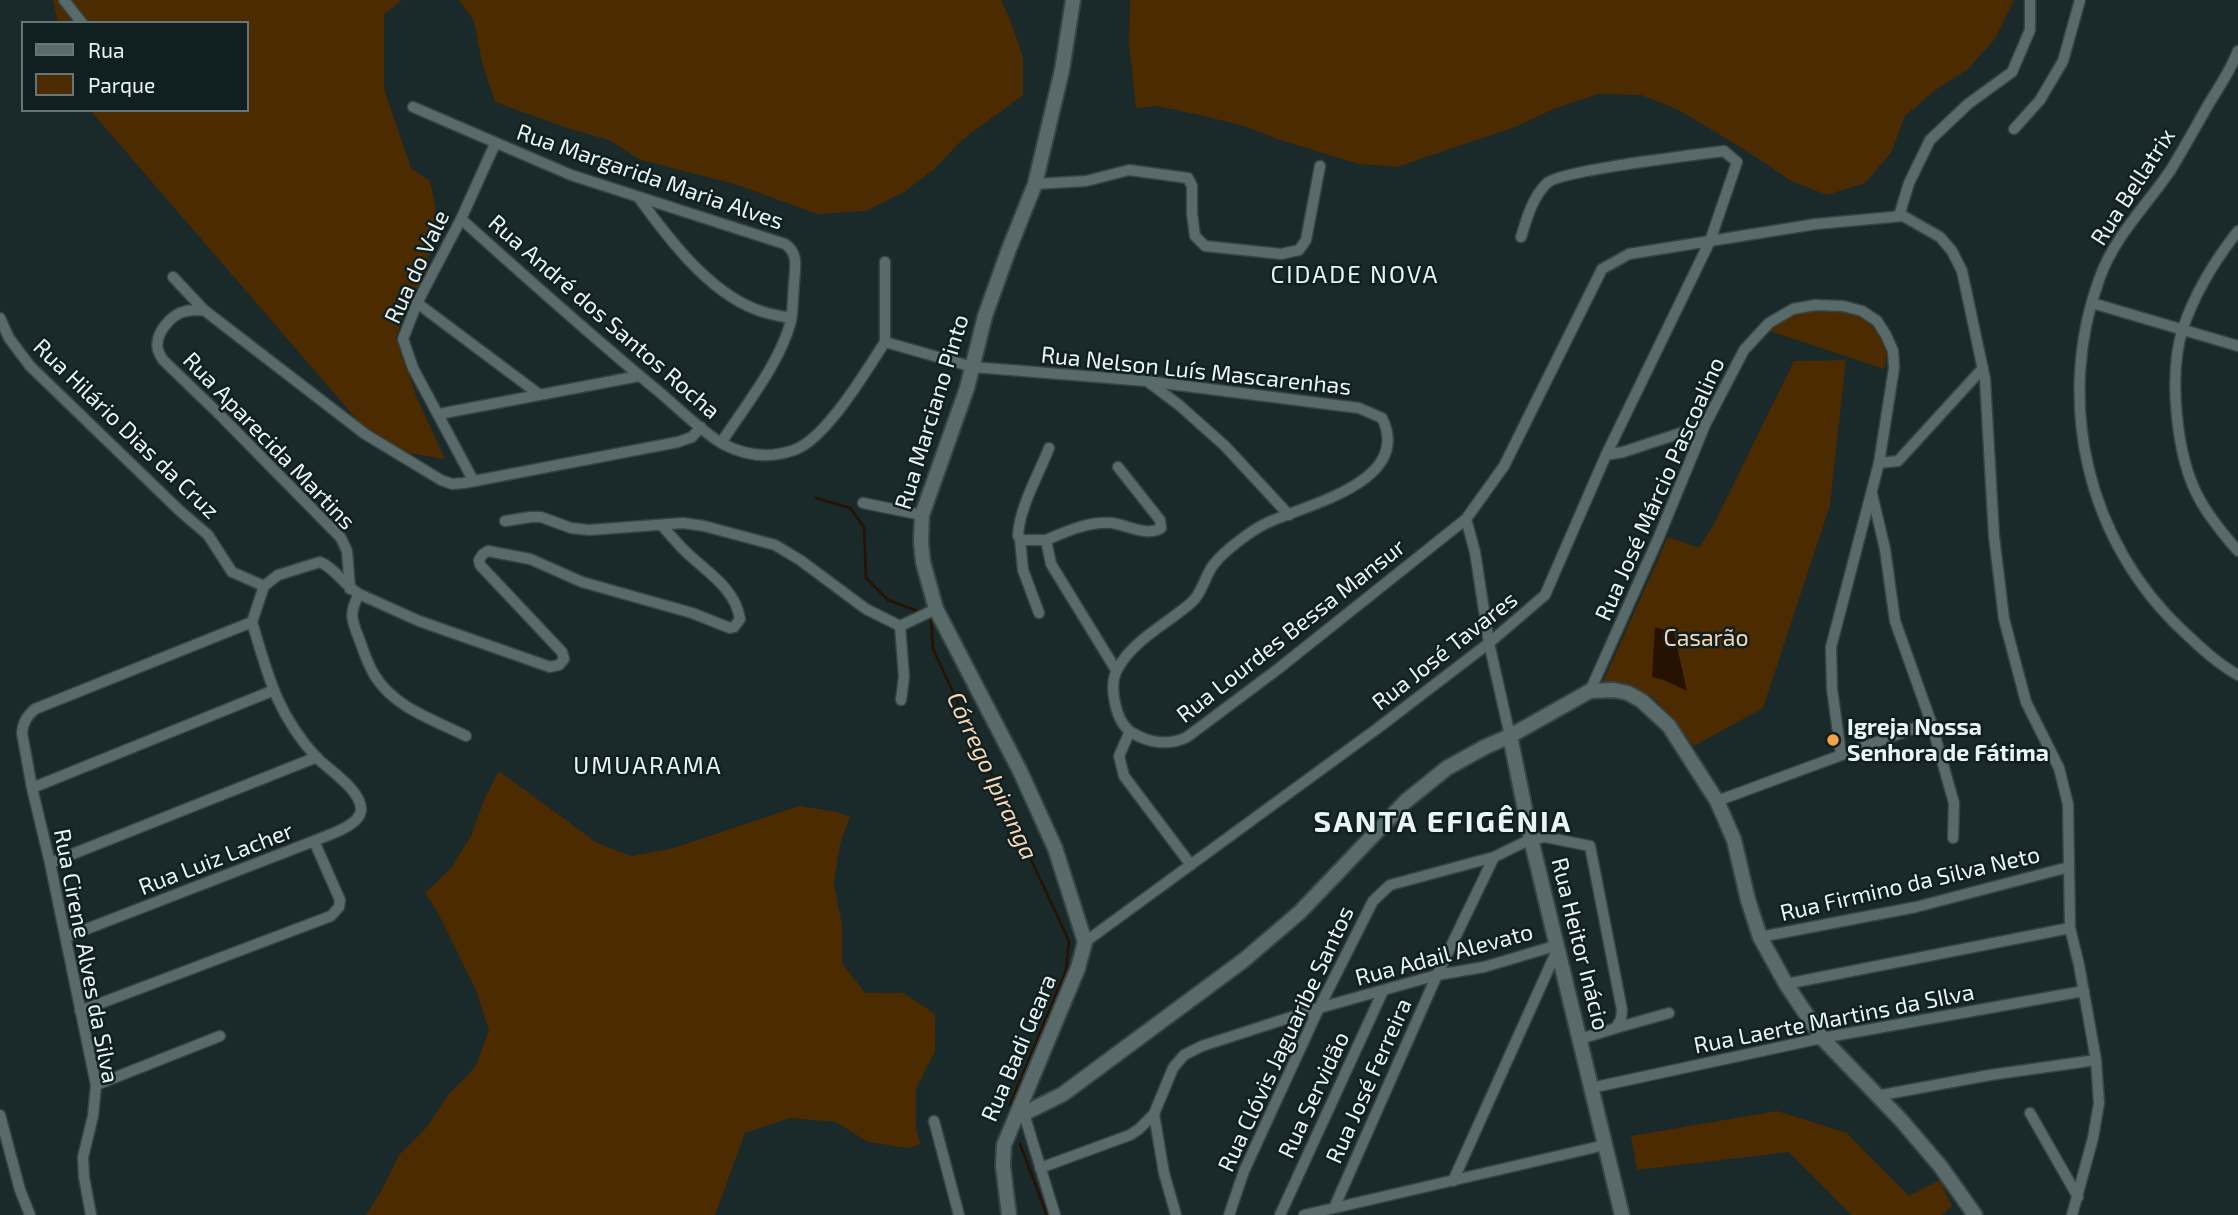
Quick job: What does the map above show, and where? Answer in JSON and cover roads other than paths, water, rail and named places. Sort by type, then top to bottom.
[{"type":"street","points":[[64,0],[80,21]]},
{"type":"street","name":"Rua Marciano Pinto","points":[[1073,0],[1062,70],[1035,184],[985,316],[967,388],[922,515],[920,542],[934,610],[1020,771],[1055,848],[1085,942]]},
{"type":"street","points":[[2030,0],[2029,30],[2012,72],[1968,104],[1930,140],[1909,183],[1899,216],[1940,237],[1952,251],[1962,271],[1985,379],[1994,536],[2004,618],[2026,702],[2059,768],[2068,804],[2070,928],[2096,1060],[2099,1103],[2093,1138],[2072,1215]]},
{"type":"street","points":[[2014,129],[2040,100],[2063,61],[2080,0]]},
{"type":"street","name":"Rua Bellatrix","points":[[2238,51],[2230,71],[2169,172],[2127,226],[2100,275],[2083,338],[2079,421],[2085,460],[2099,503],[2116,542],[2140,582],[2169,619],[2225,668],[2238,675]]},
{"type":"street","name":"Rua Margarida Maria Alves","points":[[414,107],[571,175],[791,248],[796,260],[791,318],[786,338],[721,443]]},
{"type":"street","name":"Rua do Vale","points":[[473,480],[413,368],[404,344],[404,336],[417,303],[461,219],[495,144]]},
{"type":"street","name":"Rua José Tavares","points":[[1085,942],[1489,643],[1545,596],[1606,455],[1710,241],[1737,162],[1724,151],[1595,169],[1549,181],[1534,199],[1521,237]]},
{"type":"street","points":[[1035,184],[1086,181],[1129,170],[1188,178],[1192,186],[1195,236],[1205,246],[1281,254],[1299,250],[1306,240],[1320,166]]},
{"type":"street","points":[[639,198],[689,259],[721,291],[754,309],[791,318]]},
{"type":"street","name":"Rua Lourdes Bessa Mansur","points":[[1130,731],[1156,742],[1169,743],[1186,737],[1466,519],[1504,466],[1602,269],[1629,254],[1816,224],[1899,216]]},
{"type":"street","name":"Rua André dos Santos Rocha","points":[[461,219],[701,427],[721,443],[747,454],[773,456],[796,450],[815,438],[886,342]]},
{"type":"street","points":[[2238,231],[2217,257],[2182,330],[2175,405],[2183,459],[2199,499],[2238,551]]},
{"type":"street","points":[[885,262],[886,342]]},
{"type":"street","name":"Rua Aparecida Martins","points":[[173,276],[204,310],[365,434],[452,484],[464,484],[473,480],[678,442],[692,437],[701,427]]},
{"type":"street","points":[[417,303],[540,395]]},
{"type":"street","points":[[2092,303],[2238,345]]},
{"type":"street","name":"Rua José Márcio Pascoalino","points":[[1590,691],[1705,425],[1744,350],[1769,323],[1793,309],[1815,305],[1843,306],[1862,311],[1877,321],[1893,351],[1894,368],[1879,463],[1831,647],[1832,689],[1841,754]]},
{"type":"street","name":"Rua Aparecida Martins","points":[[204,310],[184,311],[173,317],[165,326],[158,340],[158,349],[163,360],[341,538],[347,551],[355,591],[352,622],[381,684],[398,701],[412,710],[466,736]]},
{"type":"street","name":"Rua Hilário Dias da Cruz","points":[[0,318],[9,338],[30,366],[154,487],[204,531],[232,572],[264,586]]},
{"type":"street","name":"Rua Nelson Luís Mascarenhas","points":[[886,342],[972,367],[1146,381],[1359,408],[1382,418],[1387,429],[1388,442],[1381,464],[1360,484],[1266,523],[1224,554],[1213,565],[1195,600],[1136,646],[1116,670]]},
{"type":"street","points":[[1879,463],[1898,461],[1983,368]]},
{"type":"street","points":[[439,414],[639,376]]},
{"type":"street","points":[[1146,381],[1225,446],[1289,515]]},
{"type":"street","points":[[1606,455],[1705,425]]},
{"type":"street","points":[[1039,613],[1023,570],[1018,527],[1049,448]]},
{"type":"street","points":[[1020,539],[1046,540],[1094,523],[1113,523],[1156,532],[1161,528],[1160,520],[1118,467]]},
{"type":"street","points":[[1872,490],[1885,549],[1895,621],[1931,722],[1954,803],[1953,838]]},
{"type":"street","points":[[863,503],[922,515]]},
{"type":"street","points":[[505,521],[541,517],[571,528],[589,530],[683,523],[704,526],[775,545],[800,560],[866,609],[900,626]]},
{"type":"street","name":"Rua Heitor Inácio","points":[[1466,519],[1475,552],[1489,643],[1531,839],[1620,1215]]},
{"type":"street","points":[[50,863],[317,757],[291,726],[272,691],[252,622],[264,586],[278,575],[320,562],[327,565],[355,591],[419,621],[550,667],[559,665],[564,659],[562,652],[485,572],[479,560],[483,554],[495,552],[530,559],[582,582],[734,627],[740,619],[736,603],[720,582],[684,551],[661,524]]},
{"type":"street","points":[[1046,540],[1051,564],[1116,670],[1114,700],[1124,724],[1130,731],[1119,756],[1124,776],[1191,865]]},
{"type":"street","points":[[900,626],[934,610]]},
{"type":"street","name":"Rua Cirene Alves da Silva","points":[[91,1215],[83,1157],[93,1116],[96,1085],[22,733],[26,719],[35,709],[252,622]]},
{"type":"street","points":[[900,626],[904,677],[901,700]]},
{"type":"street","points":[[1055,1215],[1020,1116],[1063,1094],[1244,960],[1300,912],[1406,801],[1447,768],[1590,691],[1614,690],[1628,693],[1642,701],[1669,726],[1717,801],[1734,840],[1760,937],[1786,984],[1822,1038],[1941,1167],[1975,1215]]},
{"type":"street","points":[[32,788],[272,691]]},
{"type":"street","points":[[1717,801],[1931,722]]},
{"type":"street","name":"Rua Luiz Lacher","points":[[65,937],[354,823],[361,809],[358,799],[317,757]]},
{"type":"street","name":"Rua Clóvis Jaguaribe Santos","points":[[1228,1215],[1244,1171],[1319,1008],[1373,901],[1390,885],[1494,857],[1531,839],[1545,837],[1590,846],[1622,1010],[1616,1028]]},
{"type":"street","points":[[80,1011],[331,916],[339,907],[340,900],[314,841]]},
{"type":"street","name":"Rua José Ferreira","points":[[1334,1208],[1437,975],[1494,857]]},
{"type":"street","name":"Rua Firmino da Silva Neto","points":[[1760,937],[1916,907],[2069,867]]},
{"type":"street","points":[[1786,984],[2070,928]]},
{"type":"street","name":"Rua Badi Geara","points":[[1009,1215],[1003,1166],[1004,1145],[1020,1116],[1078,968],[1085,942]]},
{"type":"street","points":[[1453,1181],[1558,946]]},
{"type":"street","name":"Rua Adail Alevato","points":[[1154,1114],[1173,1068],[1184,1055],[1202,1045],[1437,975],[1484,967],[1558,946]]},
{"type":"street","name":"Rua Servidão","points":[[1280,1215],[1382,991]]},
{"type":"street","name":"Rua Laerte Martins da SIlva","points":[[1591,1088],[1822,1038],[2084,991]]},
{"type":"street","points":[[1580,1039],[1669,1013]]},
{"type":"street","points":[[96,1085],[220,1036]]},
{"type":"street","points":[[1876,1096],[1990,1075],[2096,1060]]},
{"type":"street","points":[[2030,1113],[2078,1197]]},
{"type":"street","points":[[1040,1168],[1130,1135],[1154,1114]]},
{"type":"street","points":[[1154,1114],[1164,1173],[1176,1215]]},
{"type":"street","points":[[0,1119],[30,1215]]},
{"type":"street","points":[[934,1121],[959,1215]]},
{"type":"street","points":[[1304,1215],[1605,1145]]},
{"type":"waterway","name":"Córrego Ipiranga","points":[[816,498],[850,508],[864,527],[866,578],[888,600],[920,612]]},
{"type":"waterway","name":"Córrego Ipiranga","points":[[928,618],[931,619],[933,649],[1069,941],[1066,970],[1010,1105]]},
{"type":"waterway","name":"Córrego Ipiranga","points":[[1020,1144],[1047,1215]]},
{"type":"place","name":"Igreja Nossa Senhora de Fátima","points":[[1833,740]]},
{"type":"district","name":"CIDADE NOVA","points":[[1355,275]]},
{"type":"district","name":"UMUARAMA","points":[[648,766]]},
{"type":"district","name":"SANTA EFIGÊNIA","points":[[1443,822]]},
{"type":"park label","name":"Casarão","points":[[1706,638]]}]
